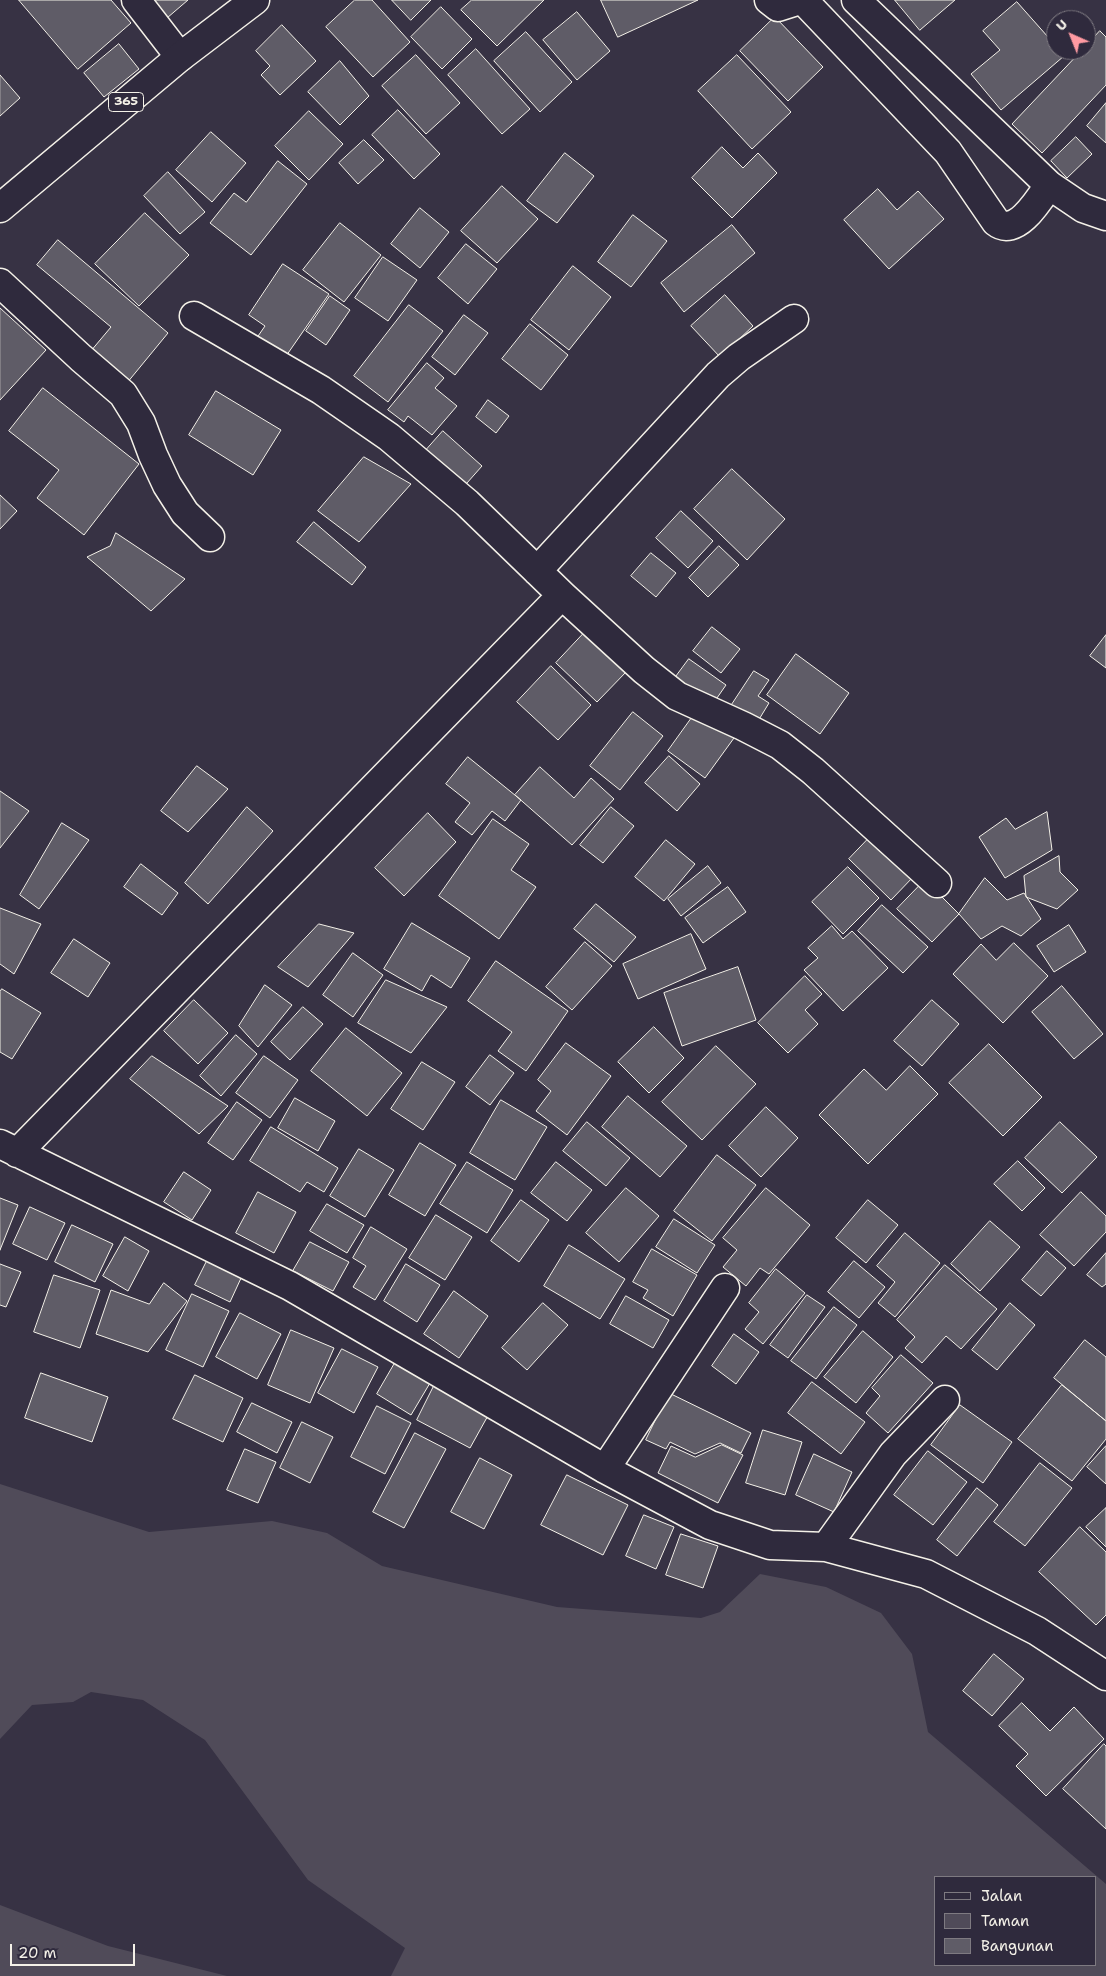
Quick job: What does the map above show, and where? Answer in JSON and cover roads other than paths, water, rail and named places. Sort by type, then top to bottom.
[{"type":"street","points":[[136,0],[180,57]]},
{"type":"street","name":"365","points":[[0,208],[180,57],[255,0]]},
{"type":"street","points":[[769,0],[778,7],[802,0],[948,152],[996,222],[1007,227],[1019,223],[1046,188]]},
{"type":"street","points":[[856,0],[1046,188],[1083,208],[1106,216]]},
{"type":"street","points":[[0,283],[81,358],[124,394],[141,423],[167,485],[185,514],[210,537]]},
{"type":"street","points":[[194,316],[321,390],[389,437],[468,503],[536,572],[644,670],[677,696],[780,745],[813,771],[937,883]]},
{"type":"street","points":[[536,572],[718,375],[739,357],[794,319]]},
{"type":"street","points":[[562,595],[9,1149],[290,1286],[605,1469],[710,1525],[770,1545],[826,1547],[926,1574],[1037,1631],[1106,1676]]},
{"type":"street","points":[[605,1469],[725,1288]]},
{"type":"street","points":[[826,1547],[893,1454],[945,1400]]}]
